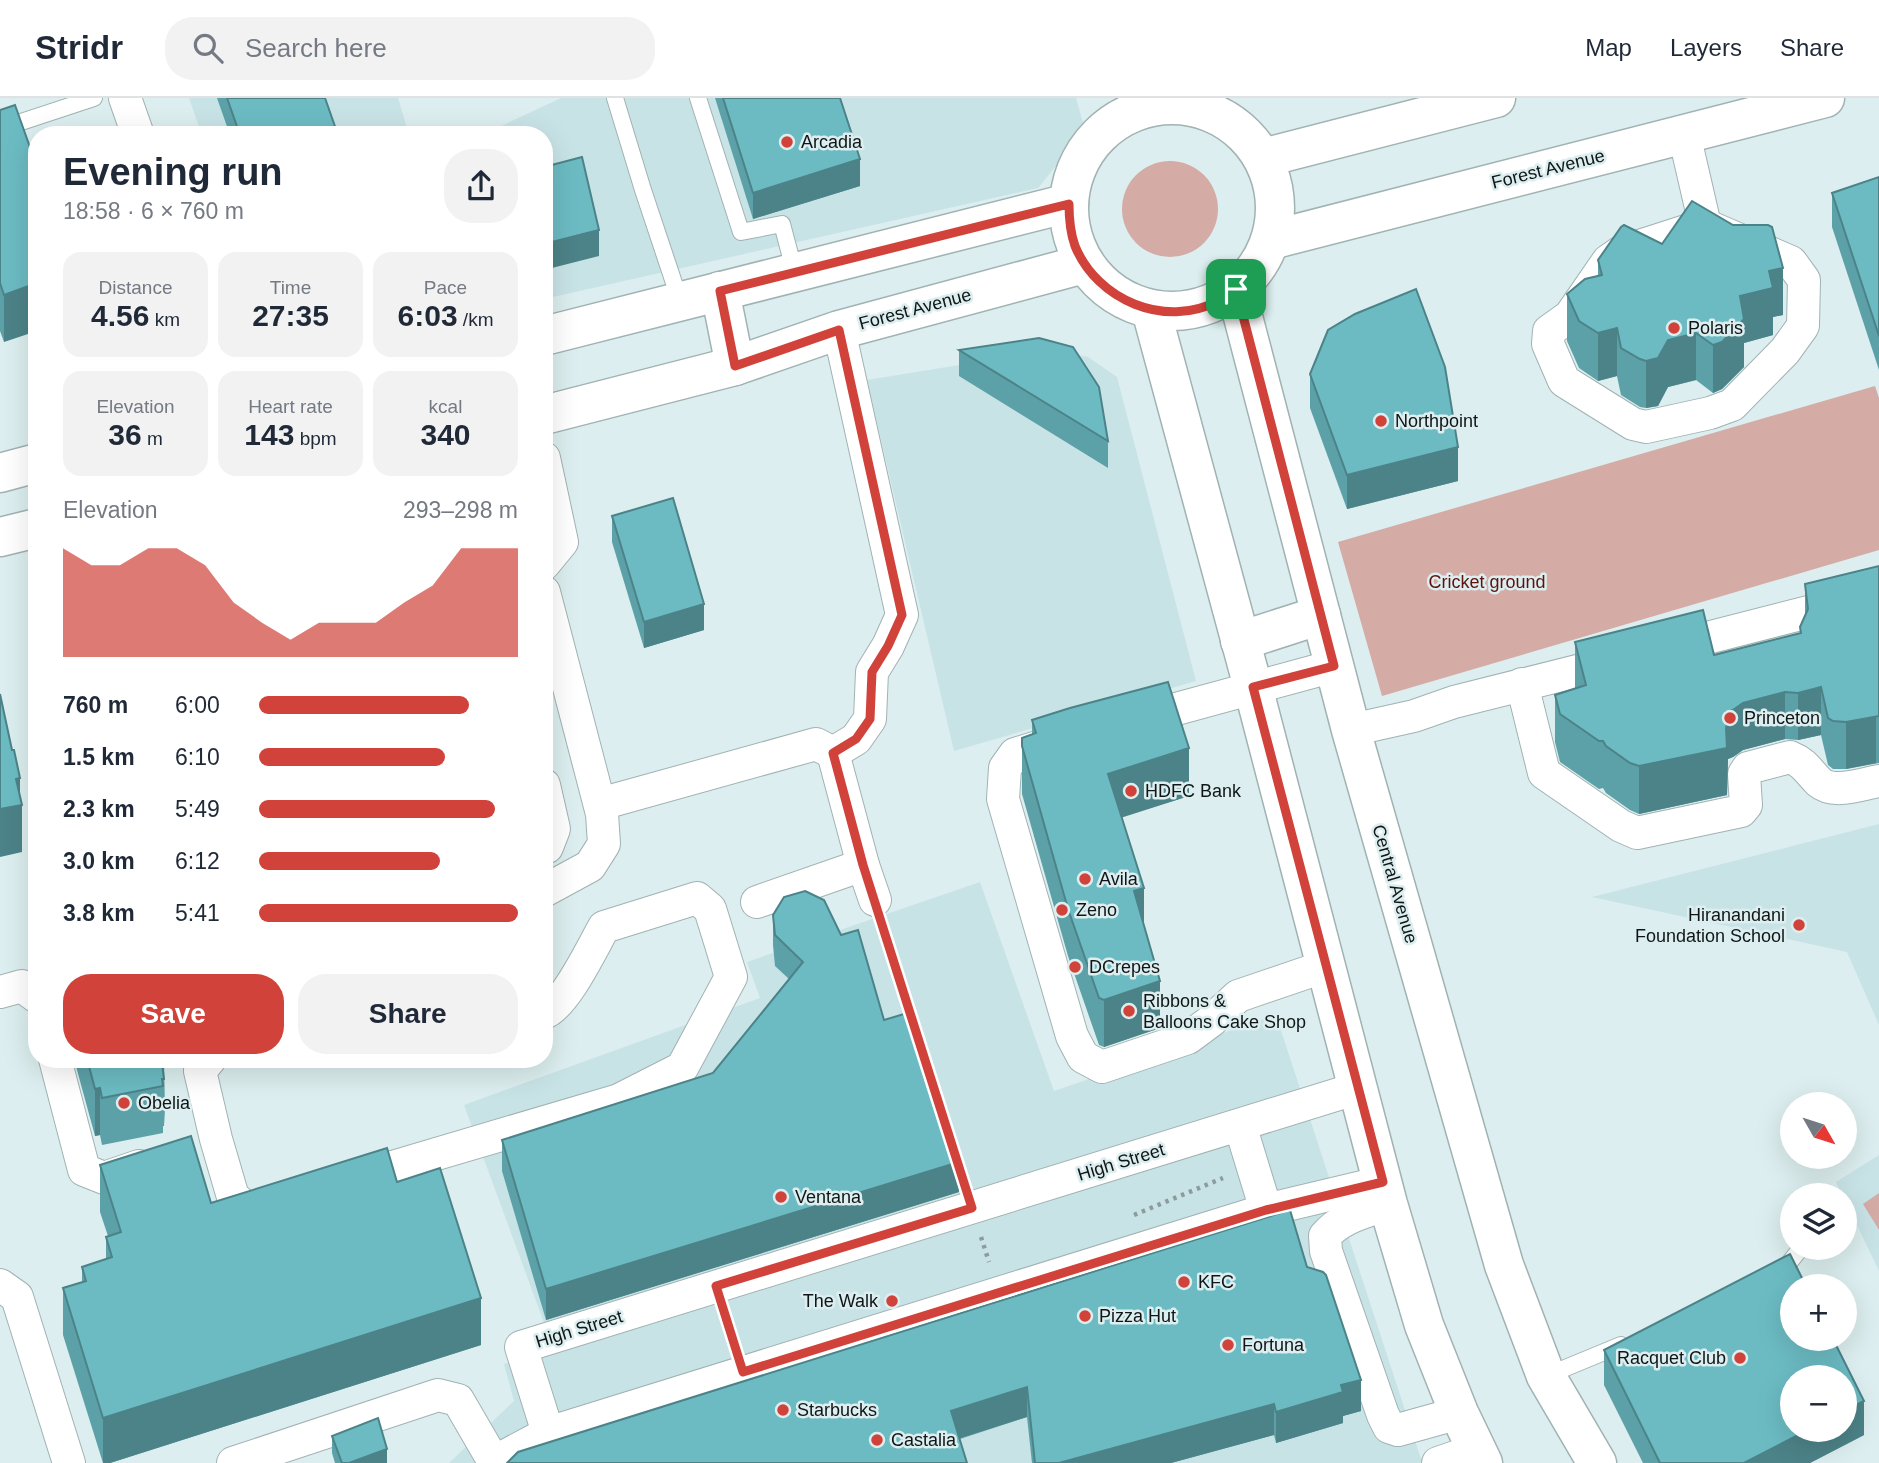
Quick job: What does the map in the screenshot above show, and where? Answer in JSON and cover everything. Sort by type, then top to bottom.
[{"type":"main road","name":"Forest Avenue","points":[[1270,240],[1825,98]]},
{"type":"main road","points":[[1263,158],[1483,100]]},
{"type":"main road","points":[[1204,104],[1233,124],[1255,145],[1263,158],[1273,184],[1276,212],[1270,240],[1251,276],[1217,302],[1196,309],[1173,312],[1151,310],[1131,304],[1113,294],[1084,264],[1075,245],[1070,224],[1072,181],[1107,112],[1132,113],[1156,106],[1204,104]]},
{"type":"main road","points":[[553,333],[1069,204]]},
{"type":"main road","name":"Forest Avenue","points":[[553,413],[735,366],[839,330],[1084,264]]},
{"type":"main road","name":"Central Avenue","points":[[1236,289],[1351,730],[1504,1265],[1546,1376],[1597,1463]]},
{"type":"main road","points":[[720,291],[735,366]]},
{"type":"main road","points":[[1151,310],[1386,1193],[1424,1325],[1479,1456]]},
{"type":"main road","points":[[0,473],[28,465]]},
{"type":"main road","points":[[0,537],[28,530]]},
{"type":"main road","points":[[1240,640],[1321,615]]},
{"type":"street","points":[[125,98],[135,126]]},
{"type":"street","points":[[1684,134],[1705,225]]},
{"type":"street","points":[[1705,225],[1791,262],[1804,280],[1803,326],[1785,351],[1732,405],[1710,413],[1646,427],[1633,424],[1564,381],[1548,344],[1549,331],[1570,316],[1608,261],[1621,252],[1705,225]]},
{"type":"street","points":[[833,753],[856,739],[870,719],[872,672],[902,615],[839,330]]},
{"type":"street","points":[[553,500],[562,542],[553,553]]},
{"type":"street","points":[[1351,730],[1414,716],[1522,684],[1720,648],[1786,630],[1879,594]]},
{"type":"street","points":[[553,627],[600,804],[604,844],[590,866],[553,886]]},
{"type":"street","points":[[1326,966],[1237,996],[1188,1038],[1102,1067],[1083,1057],[1072,1036],[1003,799],[1005,768],[1016,754],[1334,666]]},
{"type":"street","points":[[1522,684],[1544,773],[1621,826],[1637,833],[1741,811],[1746,805],[1744,774],[1748,768],[1790,757],[1803,762],[1822,784],[1837,788],[1879,780]]},
{"type":"street","points":[[600,804],[816,744],[833,753],[875,900]]},
{"type":"street","points":[[757,902],[863,865]]},
{"type":"street","points":[[202,1068],[191,1148],[233,1197],[249,1210],[619,1100],[682,1068],[731,977],[710,909],[697,898],[604,927],[567,991],[553,1007]]},
{"type":"street","points":[[0,992],[22,986],[28,990]]},
{"type":"street","points":[[57,1068],[85,1170],[104,1178],[191,1148]]},
{"type":"street","name":"High Street","points":[[548,1433],[521,1346],[1358,1088]]},
{"type":"street","points":[[1240,1125],[1266,1210]]},
{"type":"street","points":[[233,1463],[438,1395],[458,1400],[493,1463],[548,1433],[1266,1210],[1386,1193]]},
{"type":"street","points":[[1386,1193],[1332,1227],[1325,1236],[1326,1251],[1375,1424],[1398,1430],[1459,1413]]},
{"type":"street","points":[[0,1285],[17,1297],[69,1463]]},
{"type":"street","points":[[1438,1463],[1479,1456]]},
{"type":"lane","points":[[0,129],[94,98]]},
{"type":"lane","points":[[615,98],[680,301]]},
{"type":"lane","points":[[698,98],[741,232],[782,224],[795,272]]},
{"type":"lane","points":[[1771,1285],[1791,1260]]},
{"type":"lane","points":[[1546,1376],[1633,1340]]},
{"type":"path","points":[[875,900],[915,1028]]},
{"type":"path","points":[[956,1156],[999,1293]]},
{"type":"path","points":[[716,1286],[743,1372]]},
{"type":"shaded area","points":[[189,98],[398,98],[406,126],[199,126]]},
{"type":"shaded area","points":[[561,98],[1076,98],[1085,130],[1038,188],[553,297],[553,126],[501,126]]},
{"type":"shaded area","points":[[1052,350],[1088,357],[1117,377],[1196,681],[954,751],[867,380]]},
{"type":"shaded area","name":"Hiranandani Foundation School","points":[[1879,824],[1879,1025],[1847,952],[1592,897]]},
{"type":"shaded area","name":"The Walk","points":[[980,882],[1054,1091],[1276,1015],[1422,1462],[449,1463],[514,1401],[504,1364],[554,1350],[464,1105],[760,998],[747,962]]},
{"type":"shaded area","points":[[1879,1155],[1879,1271],[1857,1225],[1857,1183],[1836,1182]]},
{"type":"green space","points":[[1170,161],[1188,165],[1204,175],[1214,191],[1218,209],[1214,227],[1204,243],[1188,253],[1170,257],[1152,253],[1136,243],[1126,227],[1122,209],[1126,191],[1136,175],[1152,165]]},
{"type":"green space","name":"Cricket ground","points":[[1875,386],[1879,398],[1879,550],[1382,696],[1338,542]]},
{"type":"green space","points":[[1879,1193],[1879,1230],[1863,1204]]},
{"type":"building","points":[[227,98],[325,98],[335,126],[237,126]]},
{"type":"building","name":"Arcadia","points":[[723,98],[840,98],[860,159],[753,193]]},
{"type":"building","points":[[15,105],[28,142],[28,286],[4,295],[0,283],[0,110]]},
{"type":"building","points":[[582,157],[599,230],[553,242],[553,165]]},
{"type":"building","points":[[1879,177],[1879,336],[1832,193]]},
{"type":"building","points":[[1692,201],[1733,225],[1772,227],[1783,268],[1769,271],[1773,288],[1740,296],[1744,319],[1722,342],[1713,345],[1696,333],[1668,340],[1658,358],[1646,361],[1621,348],[1617,328],[1598,333],[1579,321],[1567,294],[1585,279],[1602,275],[1598,260],[1621,227],[1624,225],[1662,244]]},
{"type":"building","name":"Northpoint","points":[[1416,289],[1445,367],[1458,447],[1347,475],[1310,374],[1328,330],[1355,314]]},
{"type":"building","points":[[1039,338],[1073,347],[1099,387],[1108,441],[959,350]]},
{"type":"building","points":[[673,498],[704,604],[644,622],[612,516]]},
{"type":"building","points":[[1879,566],[1879,716],[1846,722],[1833,721],[1828,718],[1821,687],[1798,693],[1785,692],[1743,703],[1726,712],[1727,748],[1639,766],[1630,763],[1603,741],[1599,741],[1560,714],[1555,695],[1586,685],[1575,642],[1703,610],[1714,655],[1801,633],[1800,627],[1808,609],[1805,584]]},
{"type":"building","name":"Avila","points":[[1168,682],[1189,748],[1108,774],[1144,888],[1134,891],[1160,981],[1104,1000],[1099,998],[1068,909],[1022,738],[1036,733],[1032,720]]},
{"type":"building","points":[[0,694],[20,778],[16,779],[22,805],[0,809]]},
{"type":"building","points":[[805,891],[824,900],[841,935],[858,930],[884,1020],[914,1011],[959,1162],[546,1289],[502,1140],[713,1073],[803,962],[775,935],[773,915],[784,897]]},
{"type":"building","points":[[89,1068],[163,1068],[163,1086],[102,1098],[100,1088],[95,1089]]},
{"type":"building","points":[[191,1136],[211,1203],[387,1148],[397,1182],[440,1168],[481,1298],[103,1418],[63,1288],[86,1281],[82,1267],[112,1257],[106,1237],[121,1232],[100,1165]]},
{"type":"building","points":[[1290,1210],[1307,1267],[1326,1275],[1361,1380],[1341,1385],[1343,1392],[1276,1412],[1274,1404],[1059,1463],[1035,1463],[1027,1387],[951,1411],[967,1463],[507,1463],[518,1452]]},
{"type":"building","name":"Racquet Club","points":[[1780,1259],[1793,1260],[1800,1274],[1780,1274],[1780,1351],[1839,1351],[1846,1365],[1780,1365],[1780,1442],[1785,1442],[1744,1463],[1660,1463],[1604,1350]]},
{"type":"building","name":"Racquet Club","points":[[1857,1387],[1864,1401],[1857,1404]]},
{"type":"building","points":[[378,1418],[387,1449],[342,1463],[332,1436]]},
{"type":"place","name":"Arcadia","points":[[787,142]]},
{"type":"place","name":"Polaris","points":[[1674,328]]},
{"type":"place","name":"Northpoint","points":[[1381,421]]},
{"type":"place","name":"Princeton","points":[[1730,718]]},
{"type":"place","name":"HDFC Bank","points":[[1131,791]]},
{"type":"place","name":"Avila","points":[[1085,879]]},
{"type":"place","name":"Zeno","points":[[1062,910]]},
{"type":"place","name":"Hiranandani Foundation School","points":[[1799,925]]},
{"type":"place","name":"DCrepes","points":[[1075,967]]},
{"type":"place","name":"Ribbons & Balloons Cake Shop","points":[[1129,1011]]},
{"type":"place","name":"Obelia","points":[[124,1103]]},
{"type":"place","name":"Ventana","points":[[781,1197]]},
{"type":"place","name":"KFC","points":[[1184,1282]]},
{"type":"place","name":"The Walk","points":[[892,1301]]},
{"type":"place","name":"Pizza Hut","points":[[1085,1316]]},
{"type":"place","name":"Fortuna","points":[[1228,1345]]},
{"type":"place","name":"Racquet Club","points":[[1740,1358]]},
{"type":"place","name":"Starbucks","points":[[783,1410]]},
{"type":"place","name":"Castalia","points":[[877,1440]]},
{"type":"route","points":[[1069,204],[1075,245],[1084,264],[1113,294],[1131,304],[1151,310],[1173,312],[1196,309],[1217,302],[1236,289],[1334,666],[1253,687],[1383,1182],[1266,1210],[743,1372],[716,1286],[972,1208],[863,865],[833,753],[856,739],[870,719],[872,672],[902,615],[839,330],[735,366],[720,291],[1069,204]]}]
